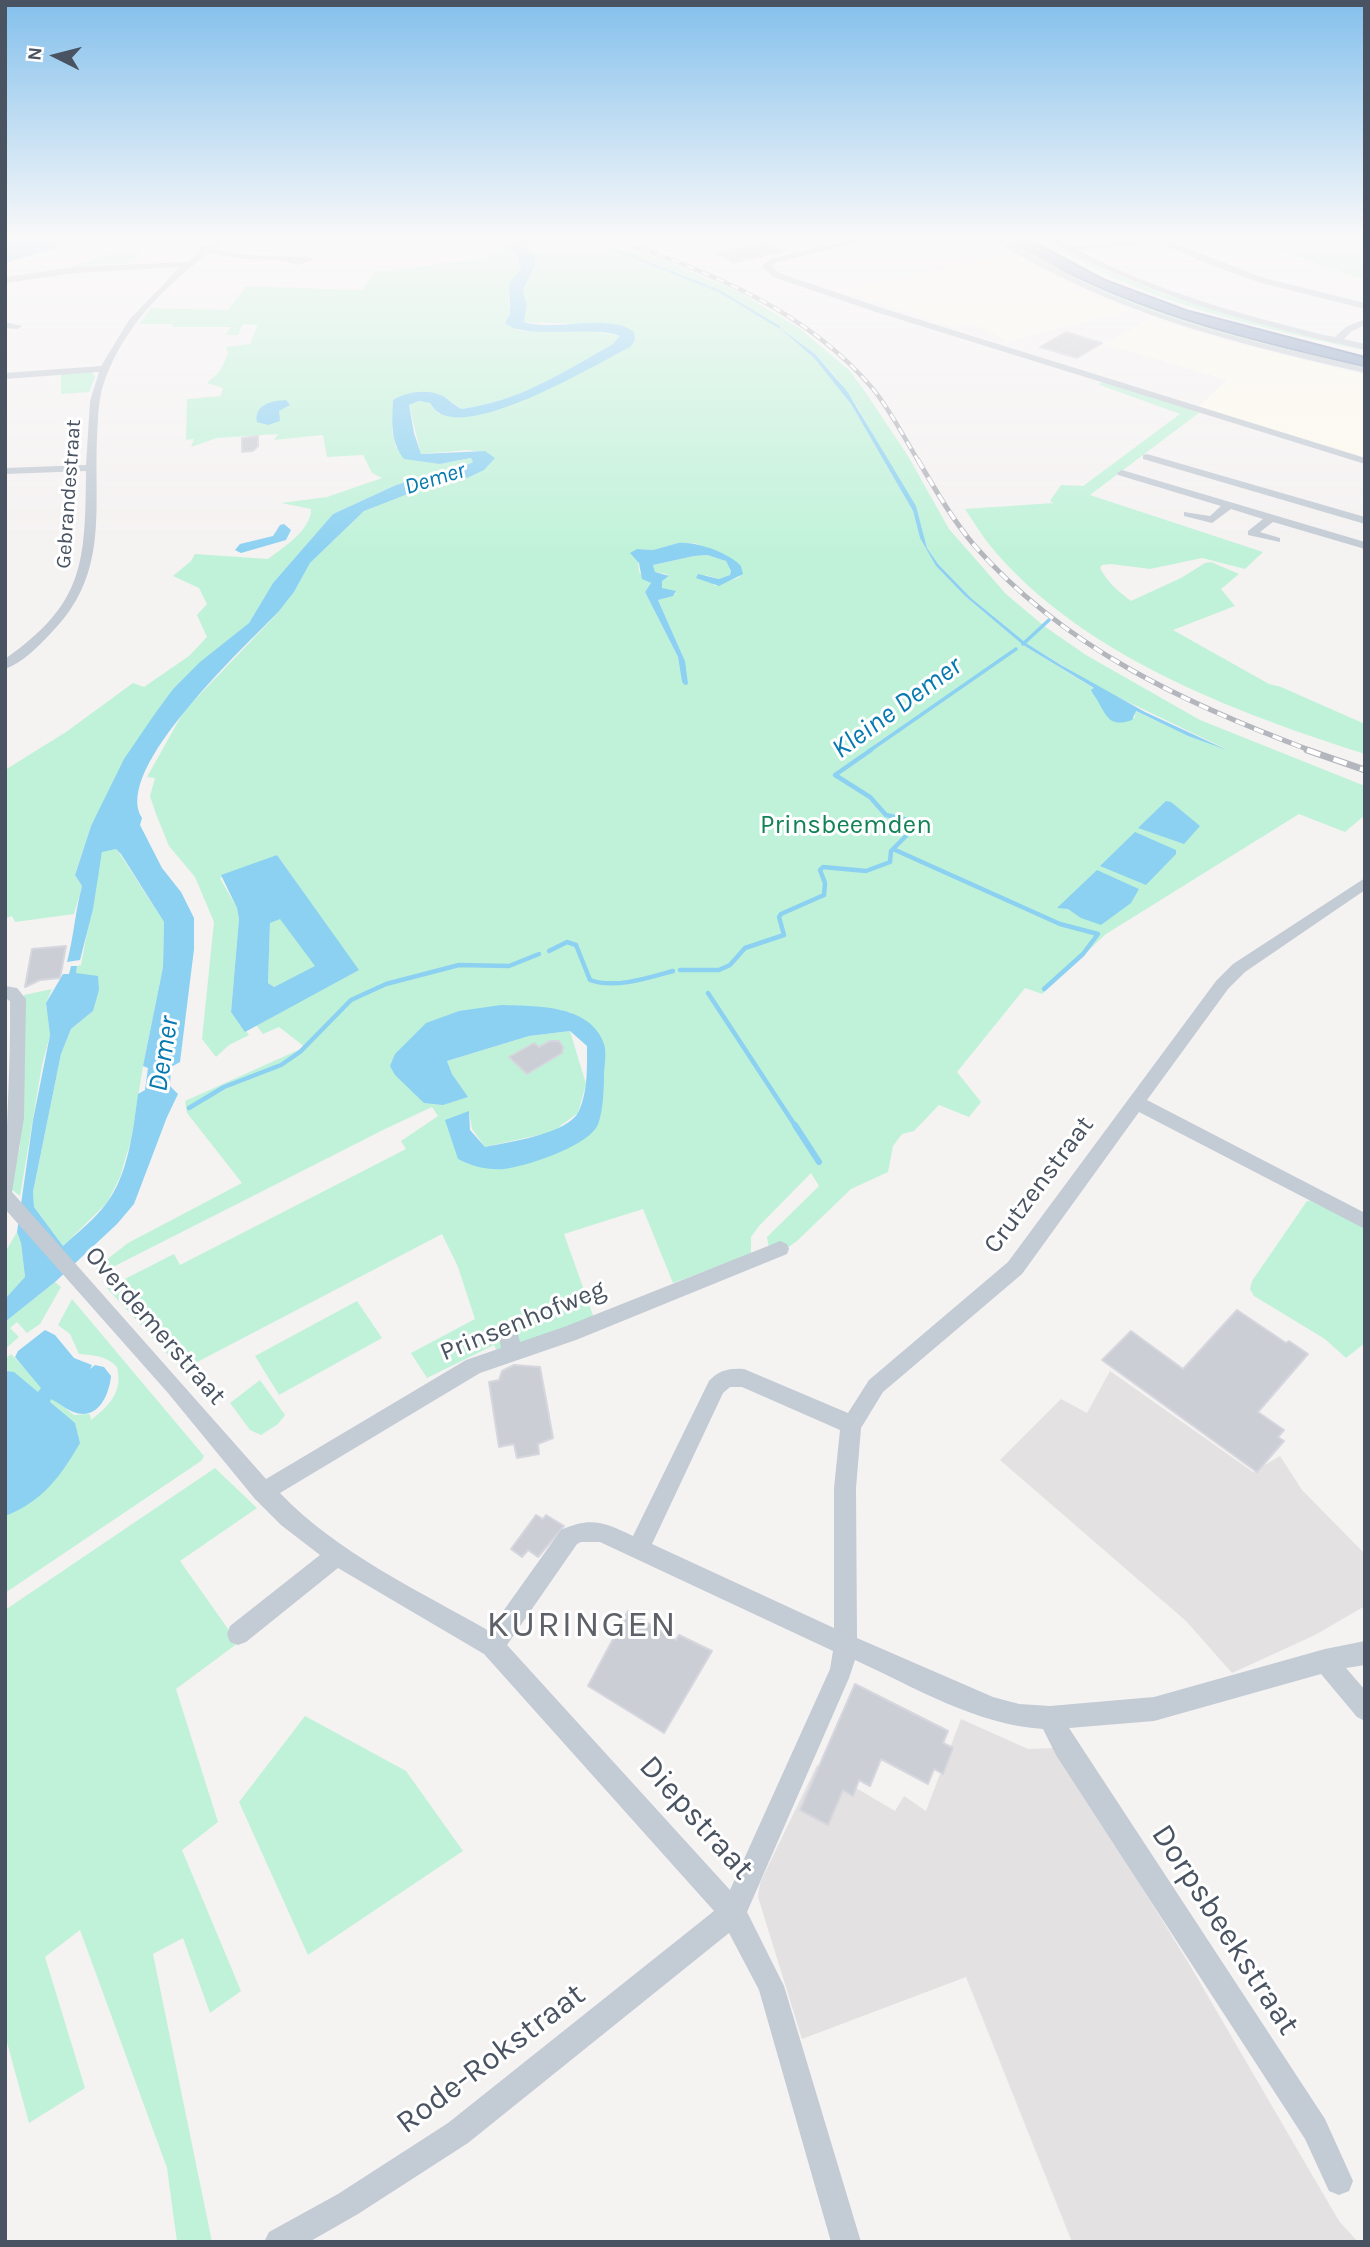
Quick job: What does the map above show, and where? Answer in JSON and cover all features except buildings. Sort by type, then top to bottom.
[{"type":"highway","points":[[1285,343],[1365,362]]},
{"type":"highway","points":[[1315,343],[1365,355]]},
{"type":"street","name":"Gebrandestraat","points":[[8,661],[37,639],[62,612],[81,584],[88,544],[90,468],[97,391],[118,343]]},
{"type":"street","points":[[985,343],[1365,461]]},
{"type":"street","points":[[1252,343],[1365,370]]},
{"type":"street","points":[[1346,343],[1365,347]]},
{"type":"street","points":[[5,376],[105,369]]},
{"type":"street","points":[[1147,457],[1365,521]]},
{"type":"street","points":[[5,471],[90,468]]},
{"type":"street","points":[[1122,473],[1365,547]]},
{"type":"street","points":[[1247,511],[1266,493]]},
{"type":"street","points":[[1188,514],[1212,520],[1228,506]]},
{"type":"street","points":[[1271,519],[1252,533],[1276,541]]},
{"type":"street","name":"Crutzenstraat","points":[[733,1913],[841,1670],[846,1644],[845,1488],[852,1424],[877,1387],[1015,1268],[1039,1239],[1135,1102],[1222,985],[1239,968],[1363,886]]},
{"type":"street","points":[[5,992],[11,992],[19,999],[19,1045],[14,1146],[5,1188]]},
{"type":"street","points":[[1135,1102],[1365,1222]]},
{"type":"street","name":"Overdemerstraat","points":[[5,1196],[175,1387],[263,1492]]},
{"type":"street","name":"Prinsenhofweg","points":[[263,1492],[473,1366],[569,1334],[780,1250]]},
{"type":"street","points":[[508,1330],[511,1352]]},
{"type":"street","points":[[639,1548],[716,1387],[723,1380],[744,1378],[852,1424]]},
{"type":"street","name":"Diepstraat","points":[[263,1492],[289,1518],[337,1555],[492,1646],[733,1913],[771,1986],[846,2242]]},
{"type":"street","points":[[492,1646],[569,1537],[580,1532],[601,1532],[992,1709],[1019,1716],[1051,1718],[1153,1709],[1325,1661],[1365,1653]]},
{"type":"street","points":[[238,1634],[337,1555]]},
{"type":"street","points":[[1325,1661],[1365,1709]]},
{"type":"street","name":"Dorpsbeekstraat","points":[[1051,1718],[1065,1746],[1315,2129],[1339,2181]]},
{"type":"street","name":"Rode-Rokstraat","points":[[279,2242],[348,2204],[458,2133],[733,1913]]},
{"type":"shaded area","points":[[1234,343],[1365,375],[1365,457],[1198,407],[1227,380],[1106,344]]},
{"type":"shaded area","points":[[1110,1371],[1253,1472],[1280,1456],[1302,1490],[1365,1554],[1365,1606],[1315,1635],[1232,1673],[1186,1621],[1000,1460],[1061,1399],[1087,1413]]},
{"type":"shaded area","points":[[961,1719],[1028,1749],[1056,1748],[1188,1962],[1339,2221],[1358,2242],[1072,2242],[966,1977],[802,2039],[758,1897],[760,1883],[817,1765],[895,1811],[904,1796],[926,1811]]},
{"type":"green space","points":[[614,343],[540,384],[484,405],[462,409],[443,396],[393,400],[392,430],[396,448],[440,464],[472,458],[474,462],[453,472],[425,476],[396,485],[333,514],[273,583],[249,623],[173,689],[91,826],[75,874],[82,886],[74,914],[15,922],[12,916],[5,918],[5,770],[66,732],[133,683],[144,687],[189,656],[207,637],[197,615],[207,604],[199,588],[173,576],[191,561],[195,554],[268,559],[302,531],[310,517],[311,509],[281,503],[327,497],[382,478],[372,473],[363,455],[327,457],[323,435],[274,440],[278,434],[217,438],[191,447],[194,439],[186,440],[187,399],[221,396],[223,388],[207,383],[220,371],[228,354],[226,347],[250,344]]},
{"type":"green space","name":"Prinsbeemden","points":[[626,343],[797,343],[814,358],[851,404],[913,511],[920,538],[936,566],[965,596],[1023,645],[1095,689],[1093,694],[1104,709],[1135,718],[1135,711],[1188,736],[1226,749],[1099,688],[1026,643],[971,598],[938,564],[927,548],[918,515],[857,406],[836,377],[815,354],[800,343],[817,343],[849,370],[908,456],[949,529],[1006,594],[1044,626],[1086,655],[1200,720],[1365,786],[1365,815],[1345,832],[1299,814],[1106,934],[1042,994],[1025,988],[957,1072],[981,1102],[969,1117],[939,1105],[914,1131],[902,1134],[893,1146],[888,1172],[851,1189],[797,1241],[771,1260],[767,1237],[819,1186],[811,1173],[759,1226],[751,1237],[751,1254],[673,1283],[643,1209],[564,1234],[594,1318],[497,1351],[494,1345],[427,1378],[411,1353],[475,1319],[458,1267],[442,1234],[182,1370],[107,1288],[174,1254],[180,1265],[406,1149],[401,1141],[438,1116],[432,1107],[99,1274],[96,1268],[128,1243],[242,1183],[187,1113],[185,1101],[305,1047],[279,1027],[263,1034],[256,1025],[358,970],[277,855],[220,878],[237,908],[239,919],[231,1011],[249,1035],[229,1045],[216,1057],[202,1039],[214,922],[195,877],[169,846],[150,796],[155,778],[147,777],[184,711],[273,618],[294,592],[310,563],[364,511],[441,481],[454,481],[489,453],[468,450],[421,454],[409,405],[419,401],[430,403],[439,414],[488,412],[547,390],[629,347]],"holes":[[[678,543],[694,543],[726,555],[740,577],[715,586],[705,575],[720,579],[730,575],[731,571],[726,561],[707,555],[653,565],[655,572],[669,577],[662,580],[662,588],[676,594],[658,600],[685,661],[682,682],[678,657],[645,592],[651,583],[644,580],[639,571],[637,549],[653,550]],[[570,1012],[604,1045],[576,1141],[502,1166],[472,1165],[458,1159],[469,1111],[472,1129],[485,1147],[552,1132],[578,1113],[586,1084],[570,1031],[529,1036],[447,1061],[467,1097],[410,1057]]]},
{"type":"green space","points":[[1263,343],[1331,357],[1365,368]]},
{"type":"green space","points":[[92,372],[95,377],[89,392],[61,394],[61,373]]},
{"type":"green space","points":[[1106,382],[1200,412],[1090,495],[1263,552],[1245,569],[1202,558],[1150,569],[1102,565],[1100,568],[1106,578],[1131,601],[1181,578],[1205,563],[1211,562],[1239,574],[1221,589],[1235,606],[1173,630],[1269,684],[1365,724],[1365,754],[1213,699],[1115,650],[1070,620],[1029,586],[981,534],[965,509],[1053,503],[1050,501],[1061,485],[1083,486],[1180,414],[1099,383]]},
{"type":"green space","points":[[116,849],[120,854],[164,922],[163,967],[131,1140],[120,1177],[107,1203],[63,1246],[34,1207],[33,1192],[61,1054],[71,1029],[93,1011],[76,973],[77,966],[81,965],[102,852]]},
{"type":"green space","points":[[280,918],[316,966],[274,987],[268,983],[270,923]]},
{"type":"green space","points":[[52,989],[46,1003],[50,1035],[42,1065],[20,1196],[11,1189],[20,1146],[24,995]]},
{"type":"green space","points":[[1307,1201],[1365,1228],[1365,1343],[1346,1358],[1325,1339],[1254,1296],[1250,1289],[1252,1281]]},
{"type":"green space","points":[[17,1232],[25,1278],[5,1299],[5,1252]]},
{"type":"green space","points":[[55,1282],[61,1287],[40,1324],[27,1333],[17,1322],[10,1328],[19,1337],[5,1349],[5,1322]]},
{"type":"green space","points":[[72,1299],[204,1456],[201,1461],[5,1593],[5,1359],[11,1354],[55,1400],[74,1415],[90,1414],[91,1420],[109,1403],[118,1384],[117,1367],[109,1360],[79,1354],[70,1334],[58,1325]]},
{"type":"green space","points":[[357,1301],[382,1338],[279,1395],[255,1356]]},
{"type":"green space","points":[[260,1380],[285,1415],[278,1424],[261,1435],[250,1430],[230,1403]]},
{"type":"green space","points":[[215,1468],[257,1508],[180,1561],[238,1643],[176,1689],[218,1822],[182,1850],[241,1991],[210,2013],[183,1938],[153,1954],[212,2242],[177,2242],[167,2168],[80,1930],[45,1957],[85,2088],[29,2123],[5,2035],[5,1610]]},
{"type":"green space","points":[[305,1716],[406,1771],[463,1851],[308,1955],[239,1802]]},
{"type":"water","name":"Demer","points":[[633,343],[630,347],[564,382],[482,414],[459,417],[439,413],[430,403],[419,401],[409,405],[421,454],[485,451],[495,458],[484,470],[467,478],[441,481],[364,511],[310,563],[294,592],[279,611],[213,679],[163,740],[146,770],[138,796],[142,818],[140,825],[162,868],[181,892],[194,918],[194,949],[180,1062],[171,1067],[170,1086],[178,1094],[134,1204],[117,1224],[55,1282],[5,1322],[5,1299],[25,1277],[17,1232],[33,1120],[50,1035],[46,1003],[63,974],[69,974],[71,966],[77,966],[76,973],[98,976],[99,990],[93,1011],[71,1029],[61,1054],[33,1192],[34,1207],[63,1246],[97,1215],[114,1192],[129,1151],[138,1094],[145,1090],[148,1068],[143,1066],[163,967],[164,922],[116,849],[102,852],[93,909],[80,960],[67,962],[82,886],[75,875],[91,826],[124,759],[173,689],[200,662],[249,623],[273,583],[333,514],[396,485],[425,476],[453,472],[473,462],[471,458],[440,464],[404,459],[394,438],[393,400],[410,393],[424,392],[443,396],[462,409],[484,405],[540,384],[613,344]]},
{"type":"water","points":[[797,343],[815,354],[847,391],[916,506],[927,548],[938,564],[971,598],[1026,643],[1061,665],[1145,712],[1227,750],[1188,736],[1136,711],[1132,720],[1112,721],[1093,694],[1091,690],[1094,688],[1023,645],[965,596],[936,566],[920,538],[913,511],[851,404],[814,358]]},
{"type":"water","points":[[286,400],[290,405],[279,411],[280,421],[268,425],[257,422],[261,407]]},
{"type":"water","points":[[284,524],[291,530],[286,540],[241,553],[235,550],[240,544],[273,536],[280,525]]},
{"type":"water","points":[[678,543],[694,544],[721,552],[741,566],[743,574],[719,586],[696,578],[698,574],[719,579],[730,575],[726,561],[707,555],[653,565],[655,572],[669,576],[662,581],[662,588],[676,591],[673,596],[658,600],[685,661],[688,684],[685,685],[682,682],[678,657],[645,592],[651,583],[642,579],[639,563],[630,553],[637,549],[653,550]]},
{"type":"water","points":[[1166,801],[1171,802],[1200,826],[1184,844],[1138,828]]},
{"type":"water","points":[[1135,832],[1176,850],[1176,854],[1146,885],[1100,866]]},
{"type":"water","points":[[277,855],[359,970],[245,1032],[231,1012],[239,919],[237,908],[221,875]],"holes":[[[280,919],[315,966],[274,987],[268,983],[270,923]]]},
{"type":"water","points":[[1097,870],[1139,889],[1131,903],[1101,925],[1081,918],[1068,909],[1057,908]]},
{"type":"water","points":[[501,1005],[545,1007],[574,1014],[587,1021],[604,1044],[604,1088],[598,1123],[589,1135],[567,1149],[540,1160],[504,1169],[492,1169],[458,1159],[445,1120],[469,1111],[470,1130],[485,1147],[537,1136],[563,1126],[573,1119],[582,1103],[587,1046],[570,1031],[529,1036],[447,1061],[452,1074],[468,1097],[443,1105],[424,1103],[395,1075],[390,1066],[395,1054],[426,1023],[459,1011]]},
{"type":"water","points":[[45,1330],[55,1335],[74,1358],[92,1365],[90,1369],[95,1365],[104,1367],[111,1376],[110,1384],[100,1406],[88,1414],[71,1411],[51,1399],[50,1402],[75,1423],[80,1443],[49,1487],[30,1503],[5,1516],[5,1371],[14,1372],[38,1392],[41,1388],[15,1357],[18,1351]]},
{"type":"waterway","points":[[1023,644],[1049,620]]},
{"type":"waterway","name":"Kleine Demer","points":[[869,751],[1016,649]]},
{"type":"waterway","name":"Kleine Demer","points":[[871,750],[835,775],[870,797],[886,815],[913,821],[916,826],[893,849]]},
{"type":"waterway","name":"Kleine Demer","points":[[680,970],[719,970],[730,965],[745,948],[784,935],[779,917],[781,914],[824,895],[825,883],[820,870],[823,867],[866,871],[890,862],[893,849]]},
{"type":"waterway","points":[[893,849],[1060,924],[1098,934],[1083,954],[1044,989]]},
{"type":"waterway","name":"Kleine Demer","points":[[549,951],[567,942],[576,945],[590,980],[600,982],[632,982],[673,971]]},
{"type":"waterway","name":"Kleine Demer","points":[[189,1108],[224,1087],[281,1065],[300,1052],[351,1000],[386,984],[459,965],[509,966],[539,954]]},
{"type":"waterway","points":[[708,993],[796,1127]]},
{"type":"waterway","points":[[795,1125],[819,1162]]},
{"type":"railway","points":[[825,343],[873,389],[892,415],[919,462]]},
{"type":"railway","points":[[918,460],[951,514],[974,545],[1009,581],[1047,614],[1087,643],[1173,692],[1312,751]]},
{"type":"railway","points":[[1307,750],[1365,770]]},
{"type":"district","name":"KURINGEN","points":[[582,1625]]}]
